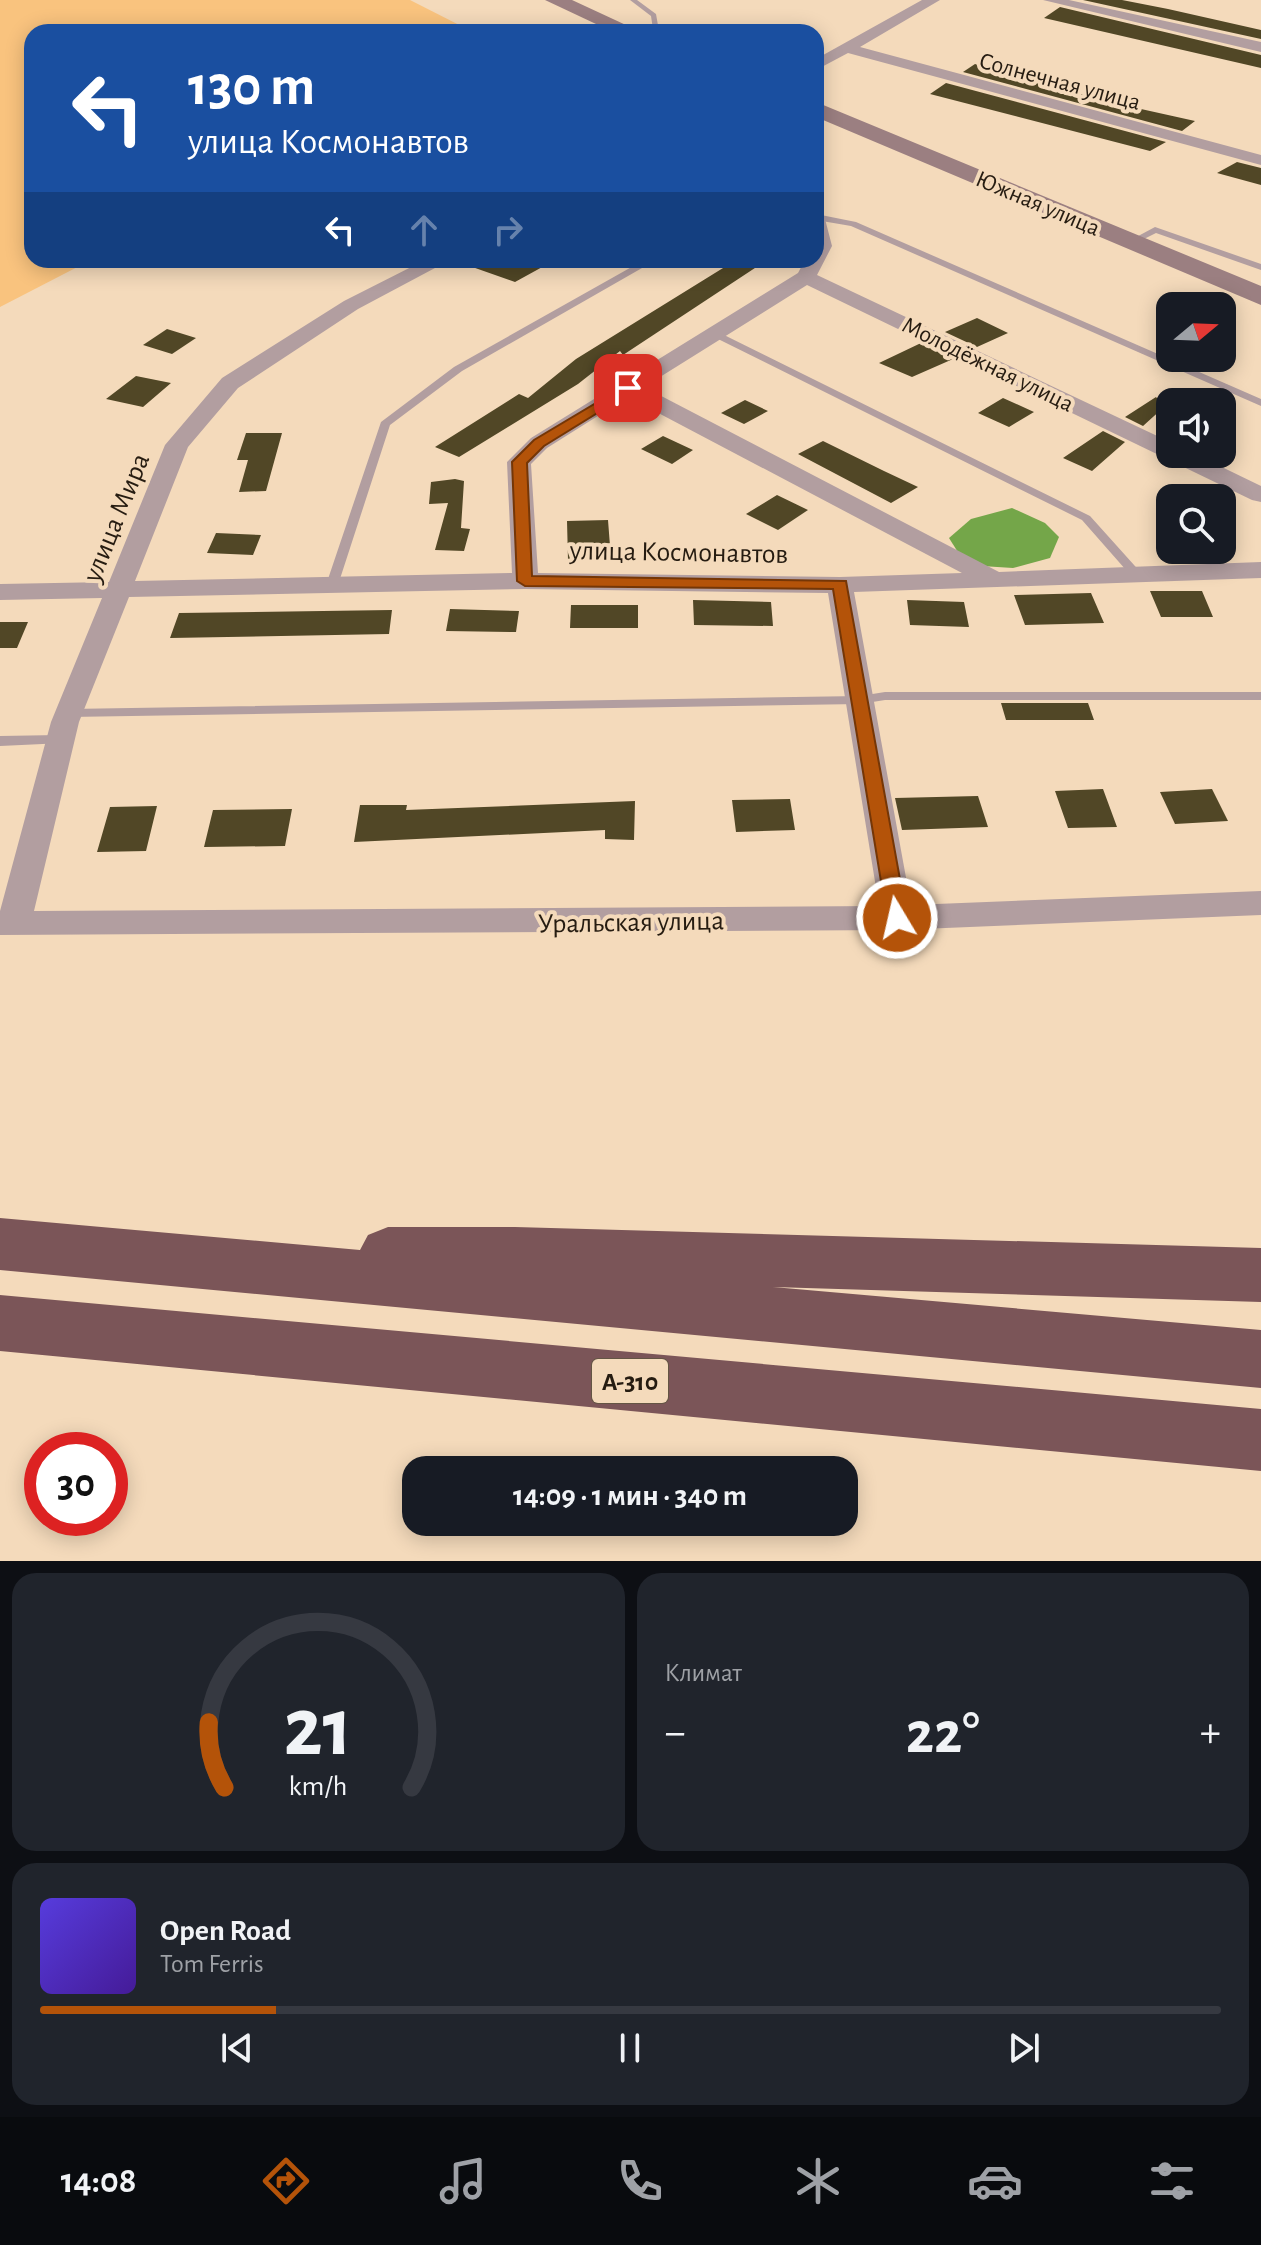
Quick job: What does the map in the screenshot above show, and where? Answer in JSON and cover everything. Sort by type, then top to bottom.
[{"type":"highway","points":[[0,1244],[1261,1359]]},
{"type":"highway","points":[[106,1252],[515,1253],[1261,1275]]},
{"type":"highway","name":"А-310","points":[[0,1323],[1261,1440]]},
{"type":"main road","points":[[555,0],[612,24]]},
{"type":"main road","name":"Южная улица","points":[[824,112],[1261,296]]},
{"type":"street","points":[[824,60],[933,0]]},
{"type":"street","points":[[1050,0],[1261,47]]},
{"type":"street","name":"Солнечная улица","points":[[846,48],[1261,160]]},
{"type":"street","name":"улица Мира","points":[[7,923],[59,740],[177,445],[230,383],[351,305],[424,268]]},
{"type":"street","points":[[525,581],[519,462],[539,443],[715,334],[808,268]]},
{"type":"street","name":"Молодёжная улица","points":[[818,268],[1156,444]]},
{"type":"street","points":[[628,388],[996,581]]},
{"type":"street","points":[[1205,468],[1261,495]]},
{"type":"street","name":"улица Космонавтов","points":[[0,592],[525,581],[840,585],[1261,570]]},
{"type":"street","points":[[840,585],[897,918]]},
{"type":"street","name":"Уральская улица","points":[[7,923],[897,918],[1261,903]]},
{"type":"lane","points":[[633,0],[654,15],[656,24]]},
{"type":"lane","points":[[824,219],[853,224],[1261,403]]},
{"type":"lane","points":[[1131,242],[1155,230],[1261,267]]},
{"type":"lane","points":[[332,585],[385,424],[458,369],[637,268]]},
{"type":"lane","points":[[715,334],[1086,518],[1137,575]]},
{"type":"lane","points":[[69,713],[860,700],[885,696],[1261,696]]},
{"type":"lane","points":[[0,741],[59,740]]},
{"type":"shaded area","points":[[0,0],[410,0],[457,24],[24,24],[24,268],[76,268],[0,307]]},
{"type":"shaded area","points":[[1012,508],[1045,523],[1059,537],[1050,558],[1013,568],[966,565],[949,538],[971,519]]},
{"type":"building","points":[[1083,0],[1122,0],[1168,9],[1261,30],[1261,39]]},
{"type":"building","points":[[1060,7],[1261,55],[1261,68],[1044,18]]},
{"type":"building","points":[[975,64],[1105,101],[1195,121],[1182,131],[963,72]]},
{"type":"building","points":[[946,83],[1166,142],[1150,151],[930,94]]},
{"type":"building","points":[[1237,162],[1261,168],[1261,185],[1217,173]]},
{"type":"building","points":[[475,268],[540,268],[515,282]]},
{"type":"building","points":[[723,268],[755,268],[623,355],[620,351],[578,384],[459,457],[435,447],[519,394],[528,398],[576,359]]},
{"type":"building","points":[[977,318],[1008,333],[977,347],[945,332]]},
{"type":"building","points":[[167,329],[196,338],[172,354],[143,345]]},
{"type":"building","points":[[921,343],[953,359],[912,377],[879,363]]},
{"type":"building","points":[[136,376],[171,383],[143,407],[106,399]]},
{"type":"building","points":[[1156,397],[1156,414],[1143,426],[1125,417]]},
{"type":"building","points":[[1003,398],[1034,412],[1009,427],[978,413]]},
{"type":"building","points":[[745,400],[768,411],[744,424],[721,413]]},
{"type":"building","points":[[1103,431],[1125,442],[1092,471],[1063,458]]},
{"type":"building","points":[[246,433],[282,433],[266,491],[239,492],[248,460],[237,460]]},
{"type":"building","points":[[663,436],[693,450],[672,464],[641,449]]},
{"type":"building","points":[[823,441],[918,487],[891,503],[798,454]]},
{"type":"building","points":[[464,481],[461,528],[470,529],[464,551],[435,550],[448,503],[429,504],[431,482]]},
{"type":"building","points":[[777,495],[808,510],[778,530],[746,514]]},
{"type":"building","points":[[608,520],[611,559],[568,560],[567,521]]},
{"type":"building","points":[[216,533],[261,535],[253,555],[207,553]]},
{"type":"building","points":[[1150,591],[1202,591],[1213,617],[1161,617]]},
{"type":"building","points":[[1091,593],[1104,623],[1025,625],[1014,595]]},
{"type":"building","points":[[693,600],[771,602],[773,626],[694,625]]},
{"type":"building","points":[[907,600],[964,602],[969,627],[910,625]]},
{"type":"building","points":[[571,605],[638,605],[638,628],[570,628]]},
{"type":"building","points":[[450,609],[519,611],[516,632],[446,631]]},
{"type":"building","points":[[392,610],[389,634],[170,638],[179,613]]},
{"type":"building","points":[[0,622],[28,622],[17,648],[0,648]]},
{"type":"building","points":[[1001,703],[1088,703],[1094,720],[1006,720]]},
{"type":"building","points":[[1103,789],[1117,827],[1068,828],[1055,791]]},
{"type":"building","points":[[1212,789],[1228,821],[1175,824],[1160,792]]},
{"type":"building","points":[[978,796],[988,827],[902,830],[895,798]]},
{"type":"building","points":[[790,799],[795,830],[736,832],[732,800]]},
{"type":"building","points":[[635,801],[634,840],[605,839],[605,830],[354,842],[360,805],[407,805],[406,810]]},
{"type":"building","points":[[157,806],[146,851],[97,852],[110,807]]},
{"type":"building","points":[[292,809],[285,846],[204,847],[213,810]]},
{"type":"route","points":[[628,388],[539,443],[519,462],[525,581],[840,585],[897,918]]}]
